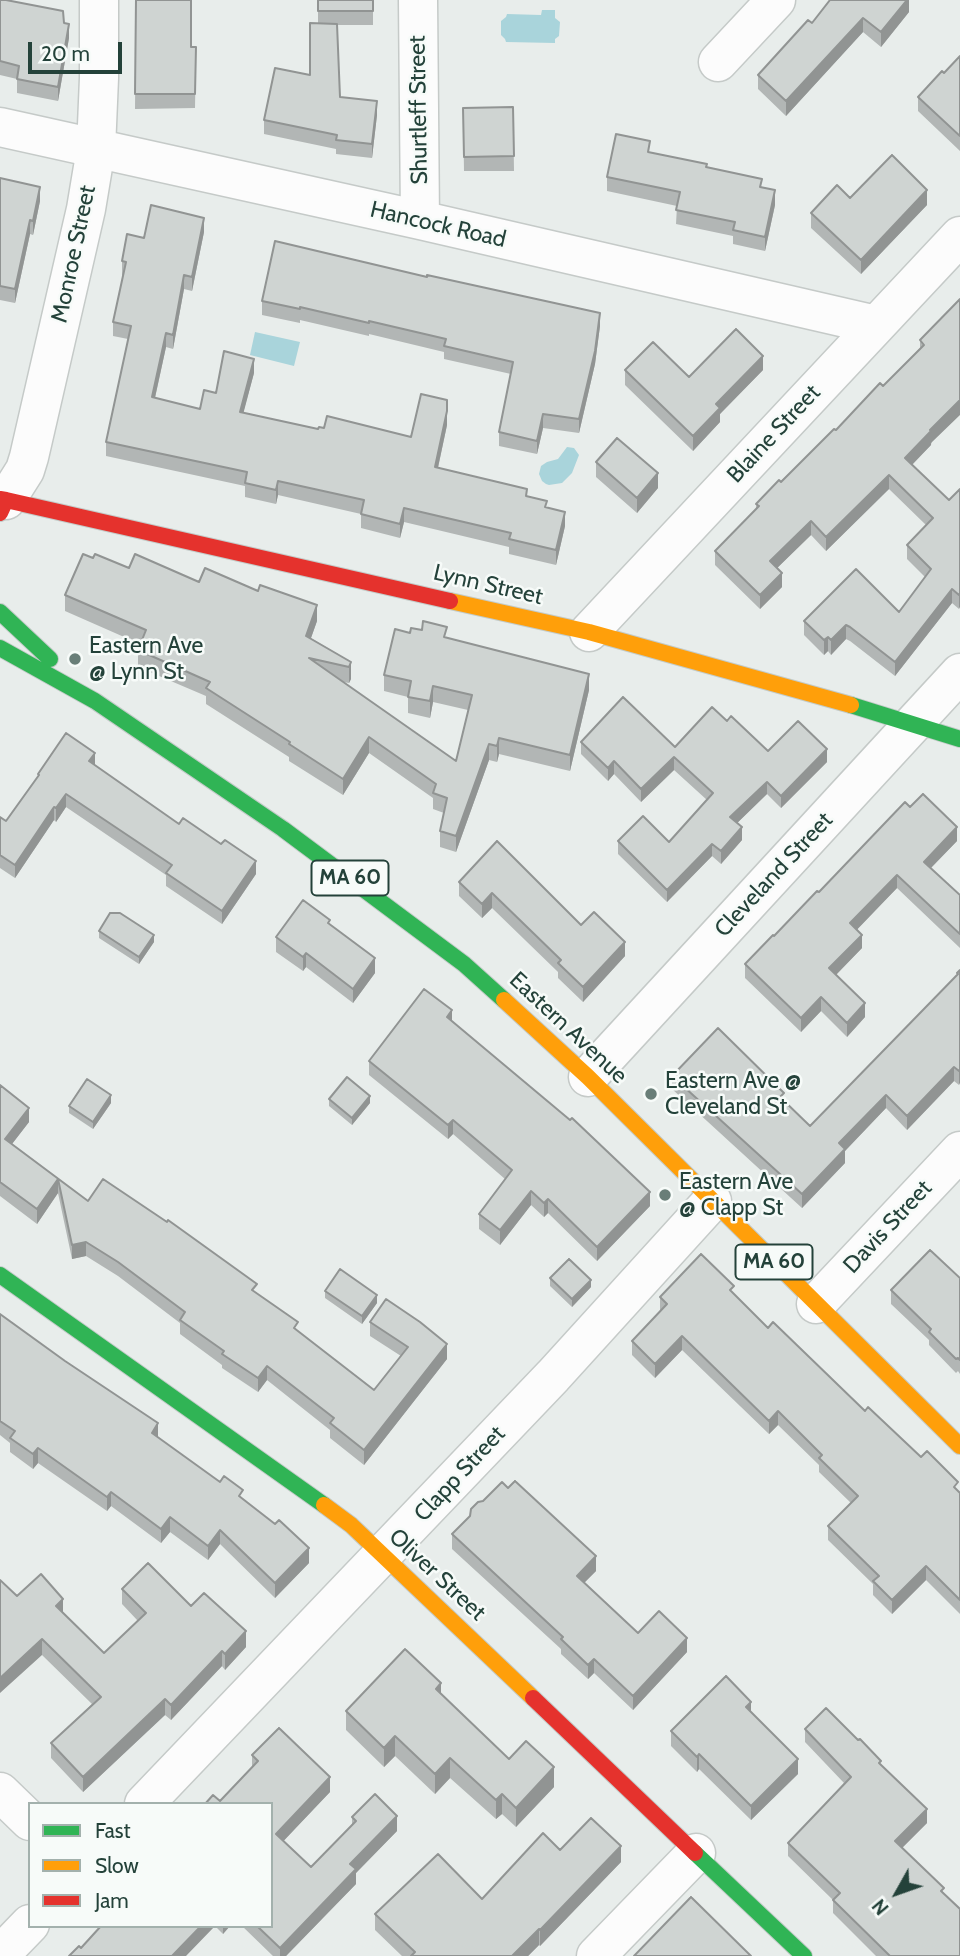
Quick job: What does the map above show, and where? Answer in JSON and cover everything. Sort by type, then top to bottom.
[{"type":"main road","name":"Lynn Street","points":[[2,504],[589,632],[798,689],[960,739]]},
{"type":"main road","name":"Eastern Avenue","points":[[0,612],[95,701]]},
{"type":"main road","name":"Eastern Avenue","points":[[0,648],[95,701],[283,829],[464,964],[588,1077],[960,1447]]},
{"type":"main road","name":"Oliver Street","points":[[0,1275],[351,1525],[804,1956]]},
{"type":"street","name":"Monroe Street","points":[[2,504],[25,470],[29,457],[86,209],[96,149],[99,0]]},
{"type":"street","name":"Shurtleff Street","points":[[418,0],[420,220]]},
{"type":"street","points":[[718,62],[776,0]]},
{"type":"street","name":"Hancock Road","points":[[0,127],[876,325]]},
{"type":"street","name":"Blaine Street","points":[[589,632],[960,236]]},
{"type":"street","name":"Cleveland Street","points":[[588,1077],[960,673]]},
{"type":"street","name":"Davis Street","points":[[816,1304],[960,1151]]},
{"type":"street","name":"Clapp Street","points":[[146,1802],[553,1376],[712,1201]]},
{"type":"street","points":[[0,1792],[28,1819]]},
{"type":"street","points":[[596,1956],[696,1853]]},
{"type":"street","points":[[0,1955],[28,1926]]},
{"type":"water","points":[[542,10],[555,10],[555,18],[560,22],[559,36],[555,43],[506,42],[501,35],[501,21],[507,14],[541,15]]},
{"type":"water","points":[[255,332],[300,342],[294,366],[250,355]]},
{"type":"water","points":[[567,447],[574,448],[579,455],[572,473],[562,483],[546,484],[539,474],[541,466],[558,459]]},
{"type":"building","points":[[0,0],[63,11],[64,23],[69,24],[58,87],[17,79],[19,66],[0,61]]},
{"type":"building","points":[[136,0],[191,0],[191,47],[196,47],[195,94],[135,94]]},
{"type":"building","points":[[318,0],[373,0],[373,11],[318,11]]},
{"type":"building","points":[[830,0],[907,0],[881,32],[863,18],[786,101],[758,75],[808,20],[812,23]]},
{"type":"building","points":[[310,23],[337,24],[340,97],[377,101],[372,144],[336,140],[337,135],[264,120],[275,68],[310,75]]},
{"type":"building","points":[[960,56],[960,136],[918,97]]},
{"type":"building","points":[[513,107],[514,156],[464,157],[463,108]]},
{"type":"building","points":[[616,134],[650,141],[648,152],[762,179],[760,187],[775,190],[765,237],[733,230],[735,222],[676,210],[680,192],[607,177]]},
{"type":"building","points":[[892,155],[927,190],[861,260],[811,213],[837,185],[850,198]]},
{"type":"building","points":[[0,178],[40,187],[15,289],[0,286]]},
{"type":"building","points":[[151,205],[204,218],[192,277],[184,275],[173,335],[166,333],[152,397],[200,409],[204,390],[216,393],[224,351],[254,359],[240,412],[318,429],[324,428],[327,416],[411,437],[421,394],[447,400],[435,467],[527,489],[526,496],[547,501],[545,507],[565,512],[556,550],[509,539],[511,533],[404,508],[400,524],[361,514],[364,500],[278,481],[276,490],[245,483],[247,472],[106,442],[131,326],[113,322],[126,262],[122,261],[127,234],[144,238]]},
{"type":"building","points":[[275,241],[427,277],[600,313],[595,351],[579,419],[543,414],[537,441],[499,432],[513,362],[444,346],[446,339],[262,301]]},
{"type":"building","points":[[960,299],[960,400],[905,458],[949,500],[960,489],[960,593],[959,595],[952,589],[895,662],[846,625],[831,640],[828,637],[824,640],[804,621],[856,569],[899,612],[931,569],[907,545],[933,518],[889,475],[826,537],[811,521],[770,561],[782,573],[760,595],[715,551],[759,506],[756,504],[779,480],[781,482],[834,429],[836,430],[880,383],[883,386],[924,345],[920,340]]},
{"type":"building","points":[[736,329],[763,356],[716,404],[720,408],[693,436],[625,370],[653,342],[689,377]]},
{"type":"building","points":[[617,438],[658,473],[637,498],[596,462]]},
{"type":"building","points":[[83,554],[93,558],[95,554],[129,568],[135,554],[199,582],[205,568],[258,591],[260,585],[317,605],[306,636],[351,662],[349,667],[309,658],[456,761],[472,695],[433,686],[430,701],[408,697],[411,681],[384,675],[395,629],[410,633],[411,628],[422,630],[423,621],[447,627],[444,637],[589,674],[570,755],[499,738],[497,746],[489,744],[456,836],[440,831],[447,798],[433,793],[436,784],[369,737],[343,779],[206,688],[210,682],[138,650],[146,630],[65,595]]},
{"type":"building","points":[[623,697],[675,747],[712,707],[727,721],[731,716],[768,751],[798,721],[827,749],[781,796],[767,782],[730,817],[742,827],[721,851],[712,844],[667,890],[618,841],[643,816],[669,842],[713,793],[674,757],[641,789],[614,761],[608,768],[581,742]]},
{"type":"building","points":[[66,733],[95,753],[89,761],[179,824],[183,818],[221,844],[225,840],[256,861],[222,911],[166,873],[172,865],[66,794],[56,808],[54,807],[15,865],[0,855],[0,817],[6,821]]},
{"type":"building","points":[[923,794],[957,827],[924,862],[960,895],[960,934],[897,875],[850,923],[862,935],[829,968],[865,1003],[847,1023],[821,997],[801,1018],[745,964],[905,802],[910,807]]},
{"type":"building","points":[[497,841],[581,925],[594,912],[625,942],[583,987],[558,963],[561,960],[492,893],[482,904],[459,882]]},
{"type":"building","points":[[303,900],[330,920],[328,923],[375,958],[353,989],[306,953],[303,957],[276,937]]},
{"type":"building","points":[[110,913],[120,913],[154,935],[139,957],[99,931]]},
{"type":"building","points":[[960,970],[959,1071],[954,1067],[907,1116],[886,1095],[839,1143],[845,1149],[802,1194],[672,1076],[718,1028],[784,1093],[780,1097],[810,1126]]},
{"type":"building","points":[[424,989],[452,1010],[447,1017],[570,1120],[572,1118],[650,1192],[597,1247],[548,1199],[544,1203],[531,1191],[500,1230],[479,1214],[512,1170],[453,1120],[448,1125],[369,1061]]},
{"type":"building","points":[[347,1077],[370,1096],[352,1118],[329,1099]]},
{"type":"building","points":[[87,1079],[111,1095],[93,1122],[69,1106]]},
{"type":"building","points":[[0,1085],[29,1108],[5,1139],[88,1201],[103,1179],[167,1222],[168,1220],[257,1284],[252,1290],[298,1322],[294,1328],[374,1390],[408,1347],[370,1322],[386,1299],[447,1344],[364,1450],[330,1423],[334,1418],[267,1366],[258,1378],[222,1354],[224,1351],[180,1320],[185,1312],[118,1262],[86,1242],[72,1245],[58,1179],[37,1209],[0,1182]]},
{"type":"building","points":[[930,1250],[960,1278],[960,1360],[929,1332],[931,1329],[891,1290]]},
{"type":"building","points":[[701,1254],[734,1286],[730,1290],[768,1328],[773,1322],[865,1411],[868,1407],[921,1457],[927,1451],[958,1482],[954,1487],[960,1493],[960,1600],[926,1566],[892,1600],[873,1581],[879,1576],[828,1526],[858,1496],[819,1458],[822,1455],[778,1411],[769,1421],[682,1336],[655,1364],[632,1341],[667,1304],[660,1297]]},
{"type":"building","points":[[569,1259],[591,1280],[572,1299],[550,1278]]},
{"type":"building","points":[[340,1269],[377,1295],[362,1316],[325,1291]]},
{"type":"building","points":[[0,1314],[158,1423],[152,1433],[220,1482],[224,1476],[243,1490],[239,1496],[275,1524],[279,1520],[309,1548],[275,1583],[220,1530],[208,1546],[170,1517],[161,1529],[111,1492],[107,1497],[38,1448],[33,1454],[10,1438],[15,1431],[0,1421]]},
{"type":"building","points":[[515,1481],[596,1556],[577,1576],[638,1633],[659,1611],[687,1638],[633,1696],[594,1659],[588,1665],[561,1639],[563,1637],[452,1534],[470,1516],[471,1509],[478,1502],[483,1501],[502,1482],[508,1488]]},
{"type":"building","points":[[148,1563],[191,1606],[204,1593],[246,1631],[225,1654],[222,1651],[171,1705],[165,1699],[83,1777],[51,1743],[101,1697],[42,1639],[0,1678],[0,1580],[17,1596],[41,1574],[63,1599],[56,1606],[104,1653],[146,1613],[122,1589]]},
{"type":"building","points":[[405,1649],[441,1683],[436,1689],[509,1759],[526,1741],[554,1767],[516,1808],[502,1794],[496,1800],[450,1758],[435,1774],[395,1736],[384,1748],[346,1711]]},
{"type":"building","points":[[726,1676],[751,1702],[746,1707],[798,1759],[751,1806],[699,1754],[697,1757],[671,1731]]},
{"type":"building","points":[[826,1708],[860,1739],[881,1761],[879,1763],[927,1809],[895,1841],[944,1888],[941,1891],[960,1909],[960,1956],[890,1956],[833,1900],[840,1893],[788,1843],[851,1777],[805,1729]]},
{"type":"building","points":[[279,1728],[330,1777],[276,1834],[311,1867],[356,1821],[352,1817],[375,1794],[397,1816],[350,1864],[356,1869],[280,1948],[259,1928],[273,1928],[273,1802],[207,1802],[213,1795],[220,1801],[258,1761],[252,1755]]},
{"type":"building","points":[[591,1818],[621,1846],[512,1956],[411,1956],[415,1952],[375,1914],[438,1854],[482,1899],[543,1833],[560,1850]]},
{"type":"building","points":[[691,1897],[751,1956],[634,1956]]},
{"type":"building","points":[[99,1928],[199,1928],[172,1956],[69,1956],[79,1946],[81,1948]]},
{"type":"traffic: fast","points":[[0,612],[50,659]]},
{"type":"traffic: fast","points":[[0,648],[95,701],[283,829],[464,964],[504,1000]]},
{"type":"traffic: fast","points":[[851,705],[960,739]]},
{"type":"traffic: fast","points":[[0,1275],[324,1505]]},
{"type":"traffic: fast","points":[[695,1853],[804,1956]]},
{"type":"traffic: slow","points":[[450,601],[589,632],[851,705]]},
{"type":"traffic: slow","points":[[504,1000],[588,1077],[960,1446]]},
{"type":"traffic: slow","points":[[324,1505],[351,1525],[533,1698]]},
{"type":"traffic: jam","points":[[0,499],[6,500],[0,513]]},
{"type":"traffic: jam","points":[[6,500],[450,601]]},
{"type":"traffic: jam","points":[[533,1698],[695,1853]]},
{"type":"place","name":"Eastern Ave @ Lynn St","points":[[75,659]]},
{"type":"place","name":"Eastern Ave @ Cleveland St","points":[[651,1094]]},
{"type":"place","name":"Eastern Ave @ Clapp St","points":[[665,1195]]}]
